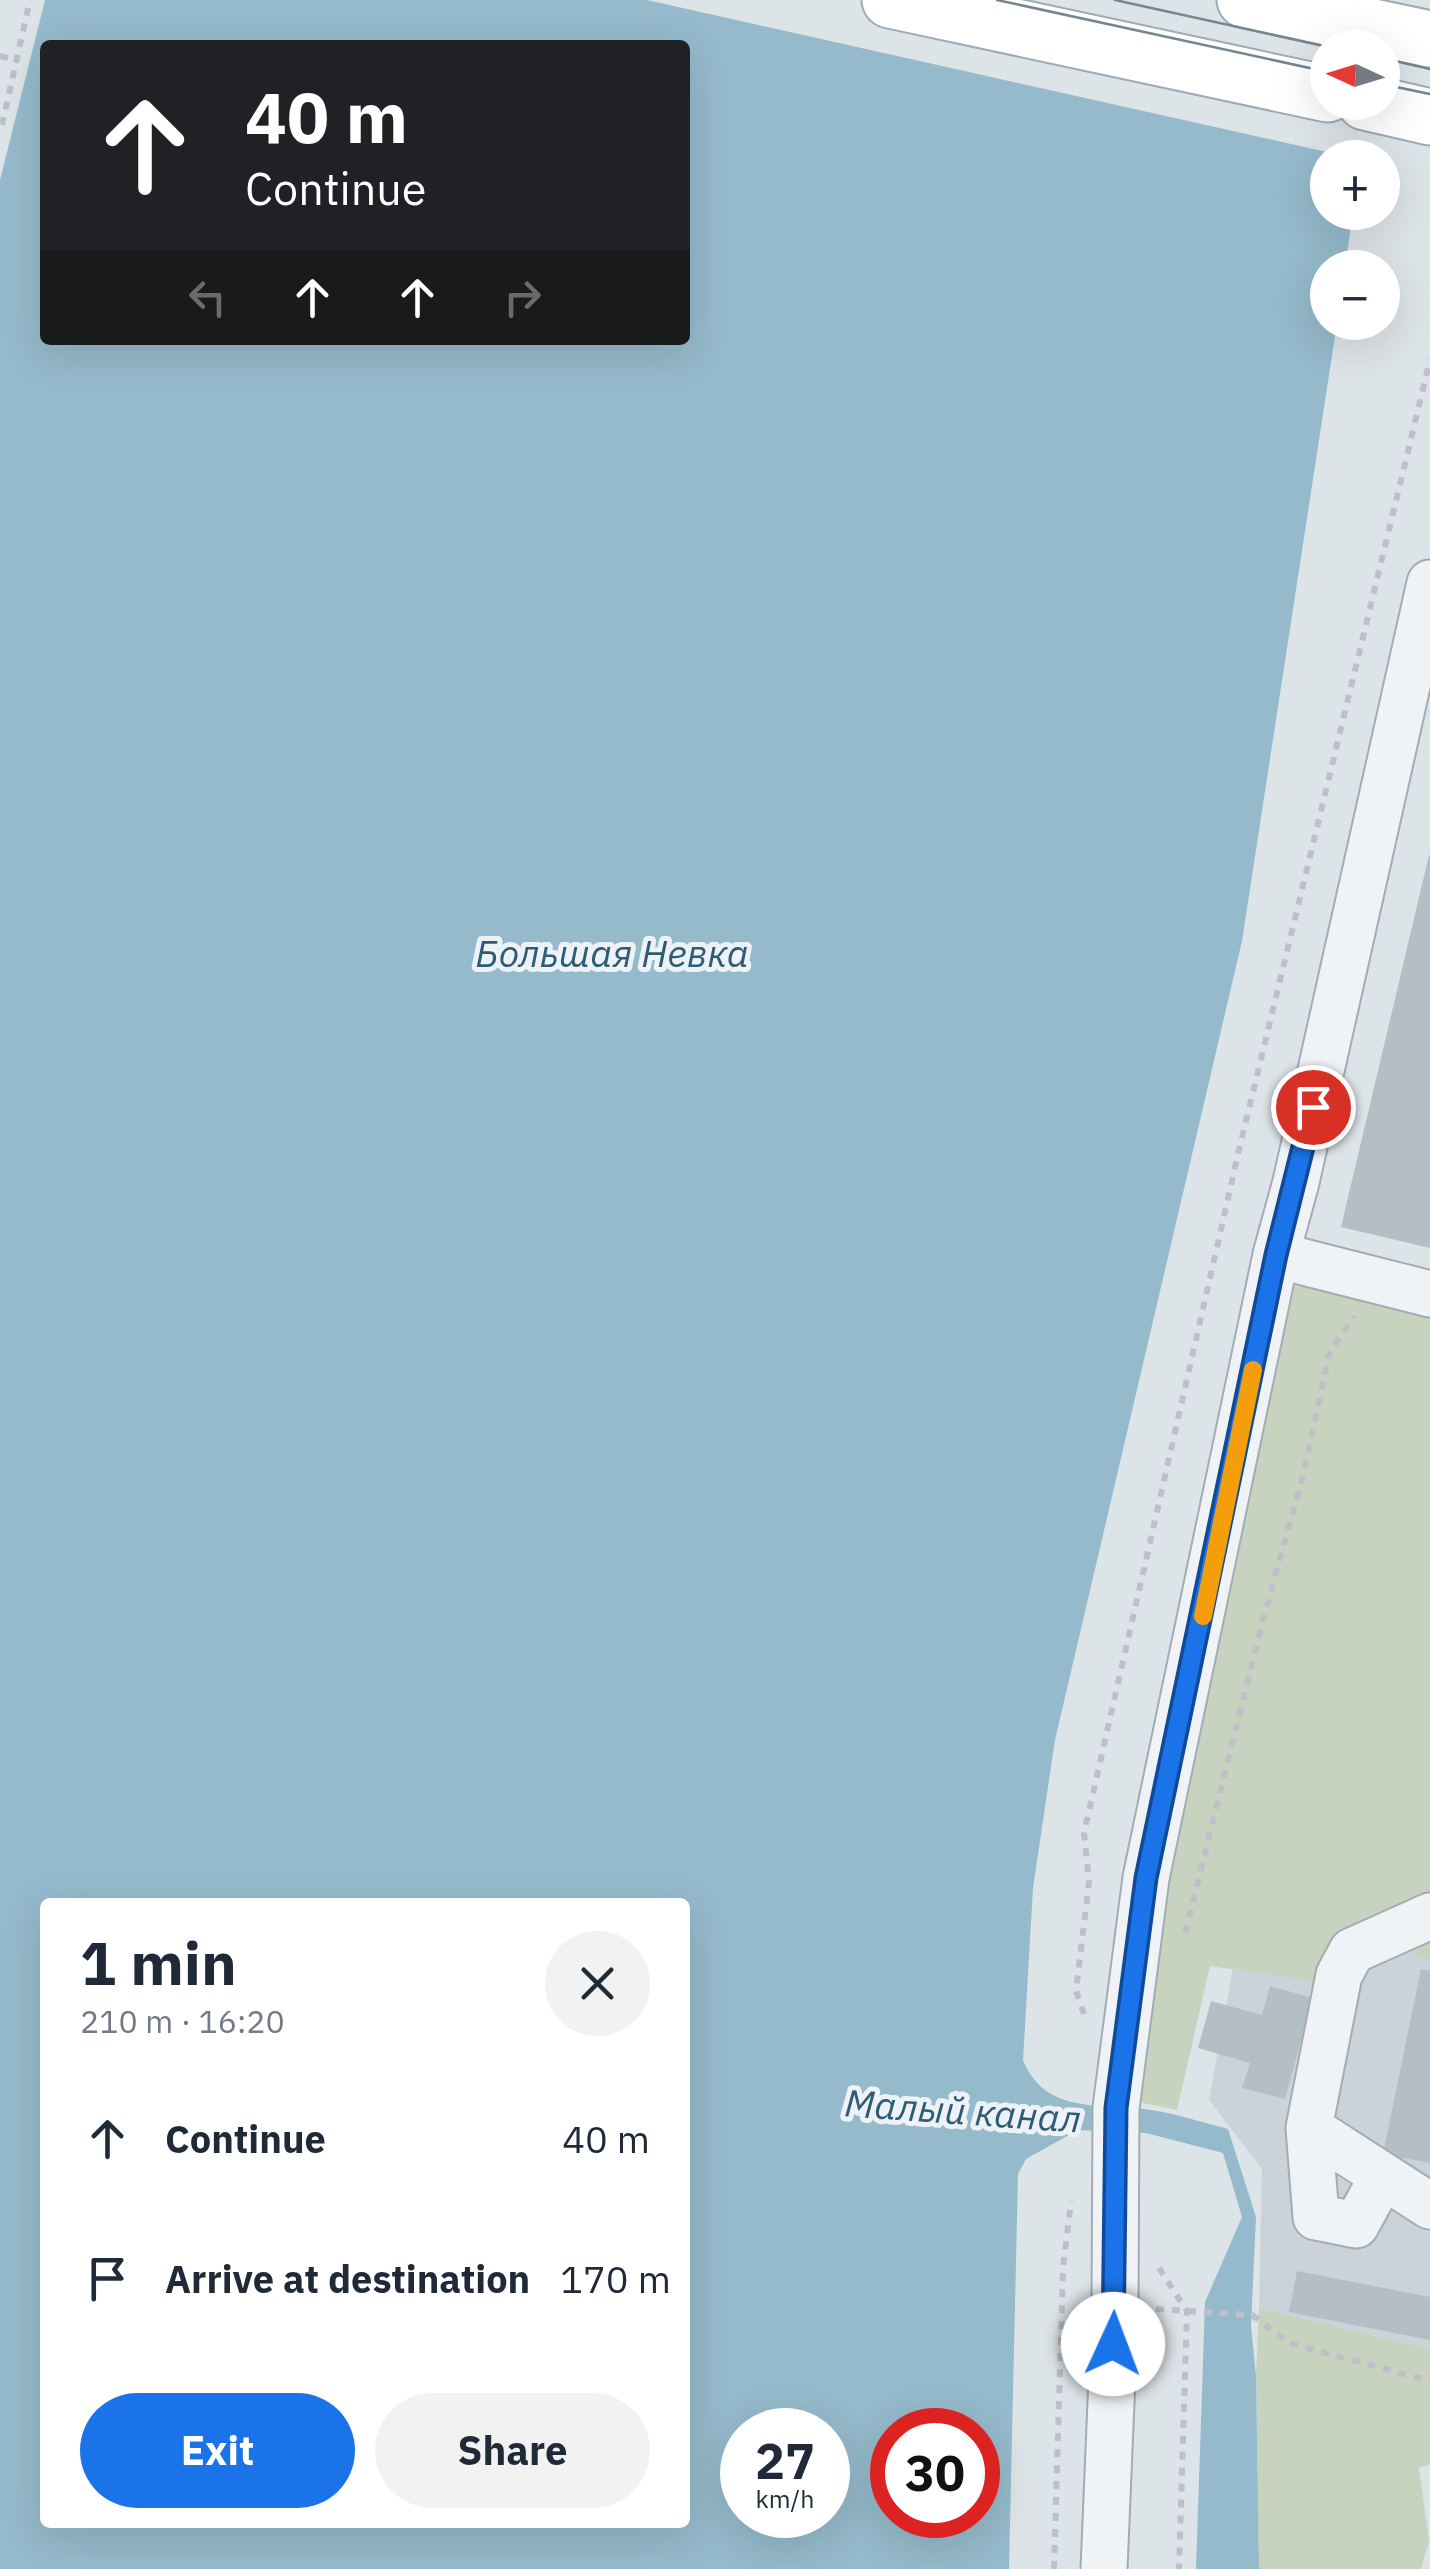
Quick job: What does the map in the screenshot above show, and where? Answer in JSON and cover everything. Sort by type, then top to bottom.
[{"type":"main road","points":[[890,0],[1310,90]]},
{"type":"main road","points":[[1245,0],[1405,34]]},
{"type":"main road","points":[[1400,110],[1430,117]]},
{"type":"street","points":[[1104,2569],[1116,2120],[1146,1878],[1276,1255],[1296,1182],[1430,583]]},
{"type":"street","points":[[1276,1255],[1430,1294]]},
{"type":"street","points":[[1309,2128],[1410,2187],[1356,2226],[1316,2217],[1309,2128],[1339,1975],[1352,1952],[1430,1916]]},
{"type":"path","points":[[2,125],[30,0]]},
{"type":"path","points":[[0,56],[16,60]]},
{"type":"path","points":[[1085,2018],[1076,1990],[1089,1882],[1084,1833],[1239,1150],[1430,360]]},
{"type":"path","points":[[1183,1940],[1304,1472],[1329,1354],[1377,1280]]},
{"type":"path","points":[[1054,2569],[1063,2268],[1070,2204],[1077,2187]]},
{"type":"path","points":[[1155,2262],[1187,2311],[1179,2569]]},
{"type":"path","points":[[1152,2309],[1252,2315],[1289,2343],[1430,2381]]},
{"type":"shaded area","points":[[1347,1338],[1430,1358],[1430,2349],[1259,2308],[1262,2169],[1209,2100]]},
{"type":"green space","points":[[1284,1286],[1430,1286],[1430,1958],[1417,1955],[1386,1919],[1321,1982],[1210,1966],[1177,2110],[1124,2099]]},
{"type":"green space","points":[[1259,2308],[1430,2349],[1430,2464],[1419,2468],[1429,2541],[1421,2569],[1259,2569]]},
{"type":"water","name":"Большая Невка","points":[[45,0],[1387,0],[1379,30],[1310,30],[1310,120],[1358,120],[1353,140],[1310,140],[1310,230],[1350,230],[1348,250],[1310,250],[1310,340],[1334,340],[1242,941],[1055,1740],[1033,1888],[1023,2060],[1044,2089],[1074,2103],[1155,2110],[1228,2129],[1256,2217],[1251,2326],[1256,2376],[1259,2569],[1196,2569],[1205,2302],[1242,2217],[1223,2153],[1146,2133],[1078,2130],[1026,2159],[1018,2174],[1009,2569],[0,2569],[0,180]]},
{"type":"pier","points":[[647,0],[1387,0],[1379,30],[1310,30],[1310,120],[1358,120],[1353,140],[1310,140],[1310,148]]},
{"type":"building","points":[[1430,855],[1430,1248],[1341,1227]]},
{"type":"building","points":[[1421,1969],[1430,1971],[1430,2163],[1383,2154]]},
{"type":"building","points":[[1270,1986],[1313,1998],[1285,2099],[1242,2088],[1250,2063],[1198,2048],[1211,2001],[1262,2015]]},
{"type":"building","points":[[1297,2271],[1430,2297],[1430,2340],[1289,2312]]},
{"type":"tram line","points":[[997,0],[1310,68]]},
{"type":"tram line","points":[[1115,0],[1310,43]]},
{"type":"tram line","points":[[1400,62],[1430,69]]},
{"type":"tram line","points":[[1400,88],[1430,94]]},
{"type":"slow traffic","points":[[1203,1616],[1253,1370]]},
{"type":"route","points":[[1113,2344],[1116,2108],[1146,1878],[1276,1255],[1313,1107]]},
{"type":"water label","name":"Малый канал","points":[[963,2110]]}]
